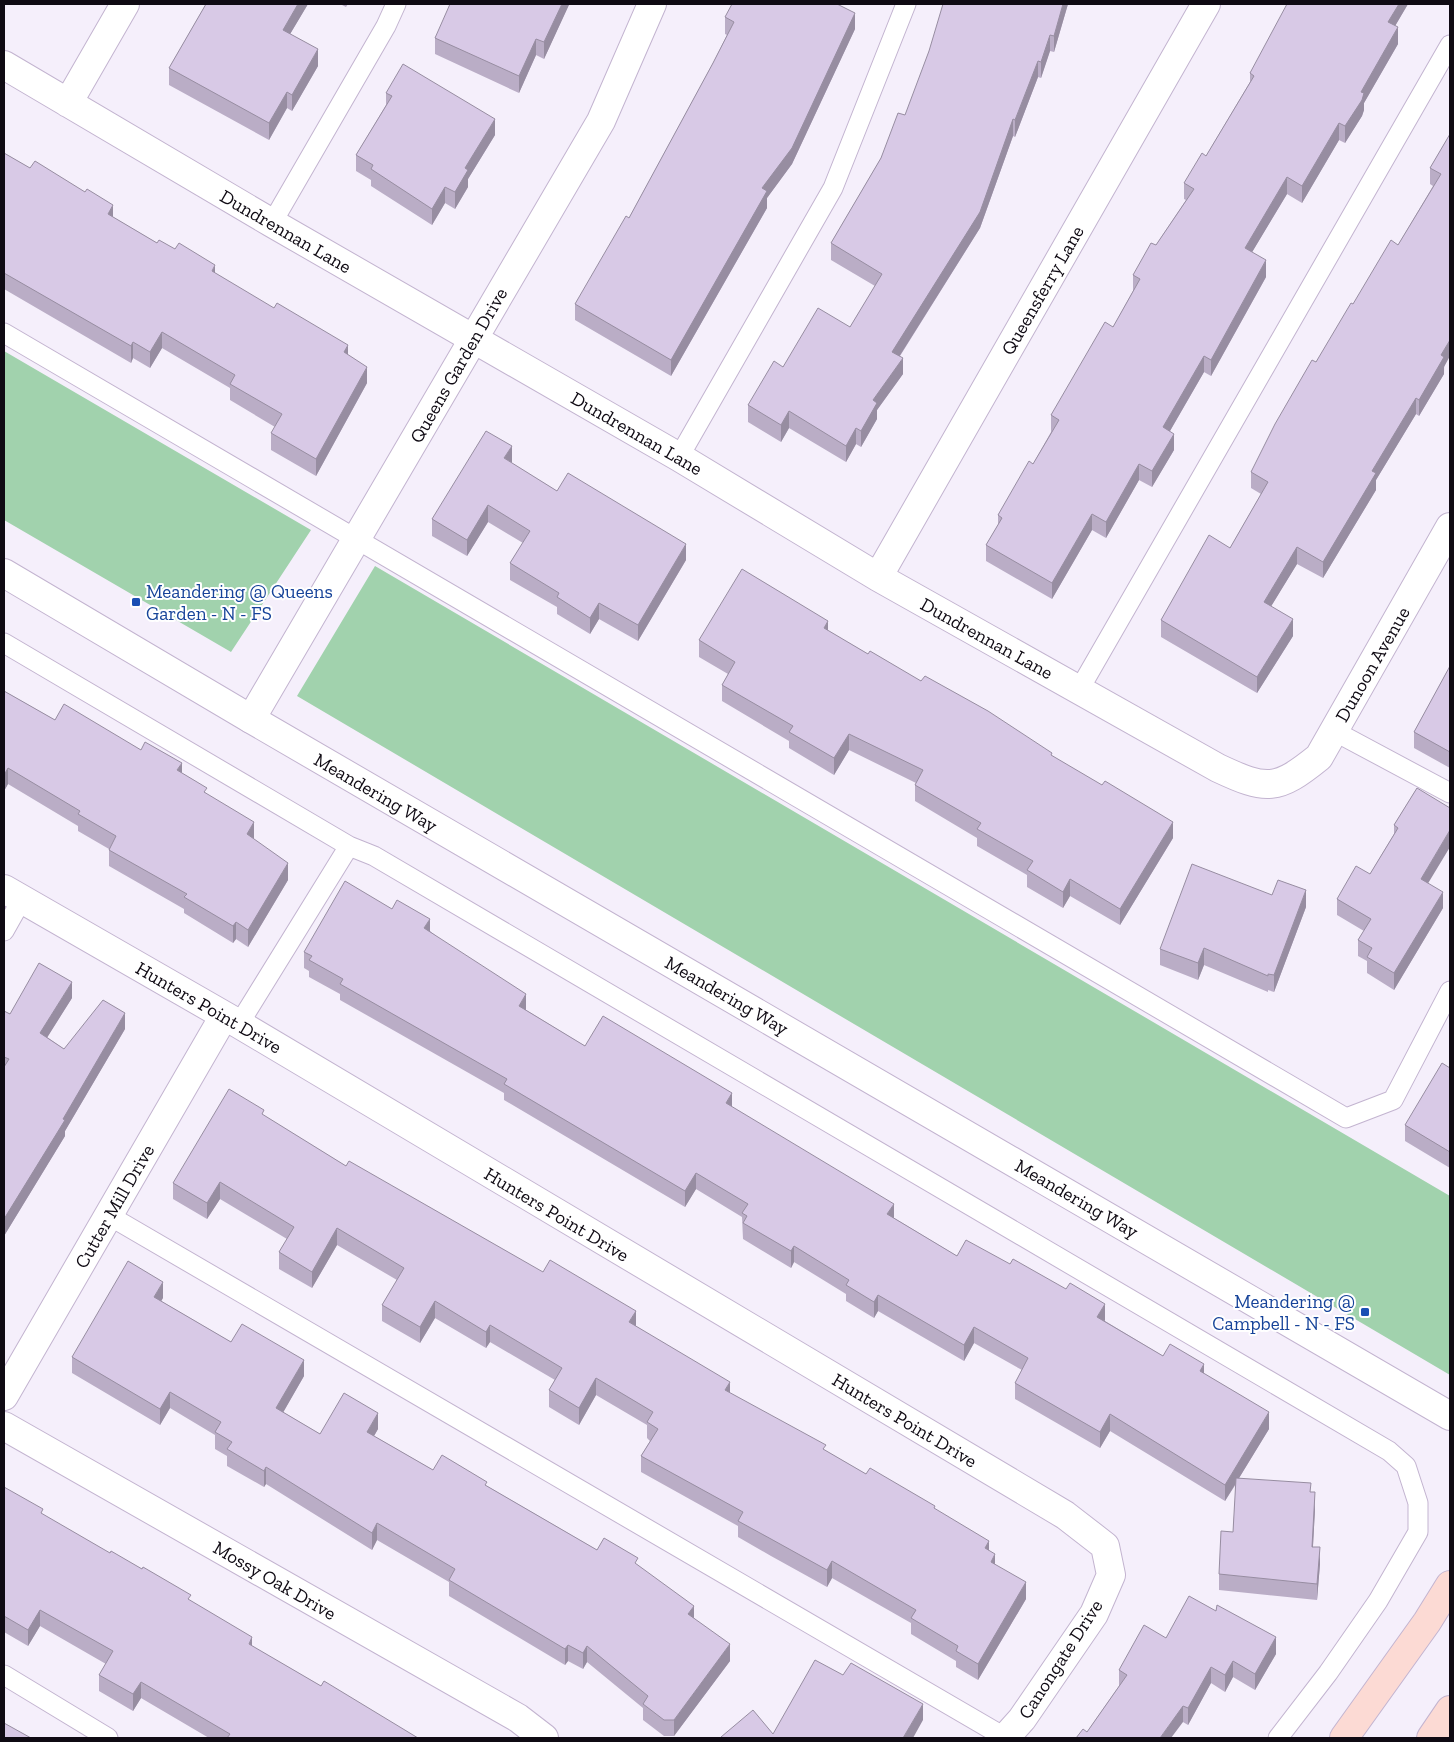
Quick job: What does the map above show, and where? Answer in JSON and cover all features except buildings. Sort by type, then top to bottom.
[{"type":"main road","points":[[1344,1738],[1427,1622],[1450,1585]]},
{"type":"main road","points":[[1431,1738],[1450,1710]]},
{"type":"street","points":[[68,103],[125,4]]},
{"type":"street","name":"Queens Garden Drive","points":[[251,720],[601,121],[652,4]]},
{"type":"street","name":"Queensferry Lane","points":[[878,577],[1206,4]]},
{"type":"street","name":"Dundrennan Lane","points":[[4,65],[272,223],[679,457],[878,577],[1218,768],[1248,782],[1277,785]]},
{"type":"street","name":"Dunoon Avenue","points":[[1277,785],[1302,771],[1319,757],[1450,527]]},
{"type":"street","name":"Meandering Way","points":[[4,573],[251,720],[1450,1416]]},
{"type":"street","name":"Hunters Point Drive","points":[[13,894],[231,1020],[1065,1515],[1106,1546]]},
{"type":"street","name":"Cutter Mill Drive","points":[[4,1396],[108,1215],[231,1020]]},
{"type":"street","name":"Mossy Oak Drive","points":[[4,1426],[518,1718],[544,1738]]},
{"type":"street","name":"Canongate Drive","points":[[1005,1738],[1028,1711],[1094,1614],[1111,1574],[1106,1546]]},
{"type":"lane","points":[[272,223],[386,26],[396,4]]},
{"type":"lane","points":[[679,457],[833,188],[906,4]]},
{"type":"lane","points":[[1078,690],[1450,46]]},
{"type":"lane","points":[[4,333],[1346,1118],[1393,1100],[1450,991]]},
{"type":"lane","points":[[4,643],[349,846],[391,866],[1389,1451],[1406,1466],[1418,1504],[1418,1532],[1378,1601],[1328,1674],[1278,1738]]},
{"type":"lane","points":[[1334,731],[1450,793]]},
{"type":"lane","points":[[231,1020],[349,846]]},
{"type":"lane","points":[[4,931],[13,894]]},
{"type":"lane","points":[[108,1215],[1005,1738]]},
{"type":"lane","points":[[4,1675],[108,1738]]},
{"type":"green space","points":[[4,351],[311,530],[231,652],[4,520]]},
{"type":"green space","points":[[375,566],[1450,1196],[1450,1375],[297,696]]},
{"type":"place","name":"Meandering @ Queens Garden - N - FS","points":[[136,602]]},
{"type":"place","name":"Meandering @ Campbell - N - FS","points":[[1365,1312]]}]
